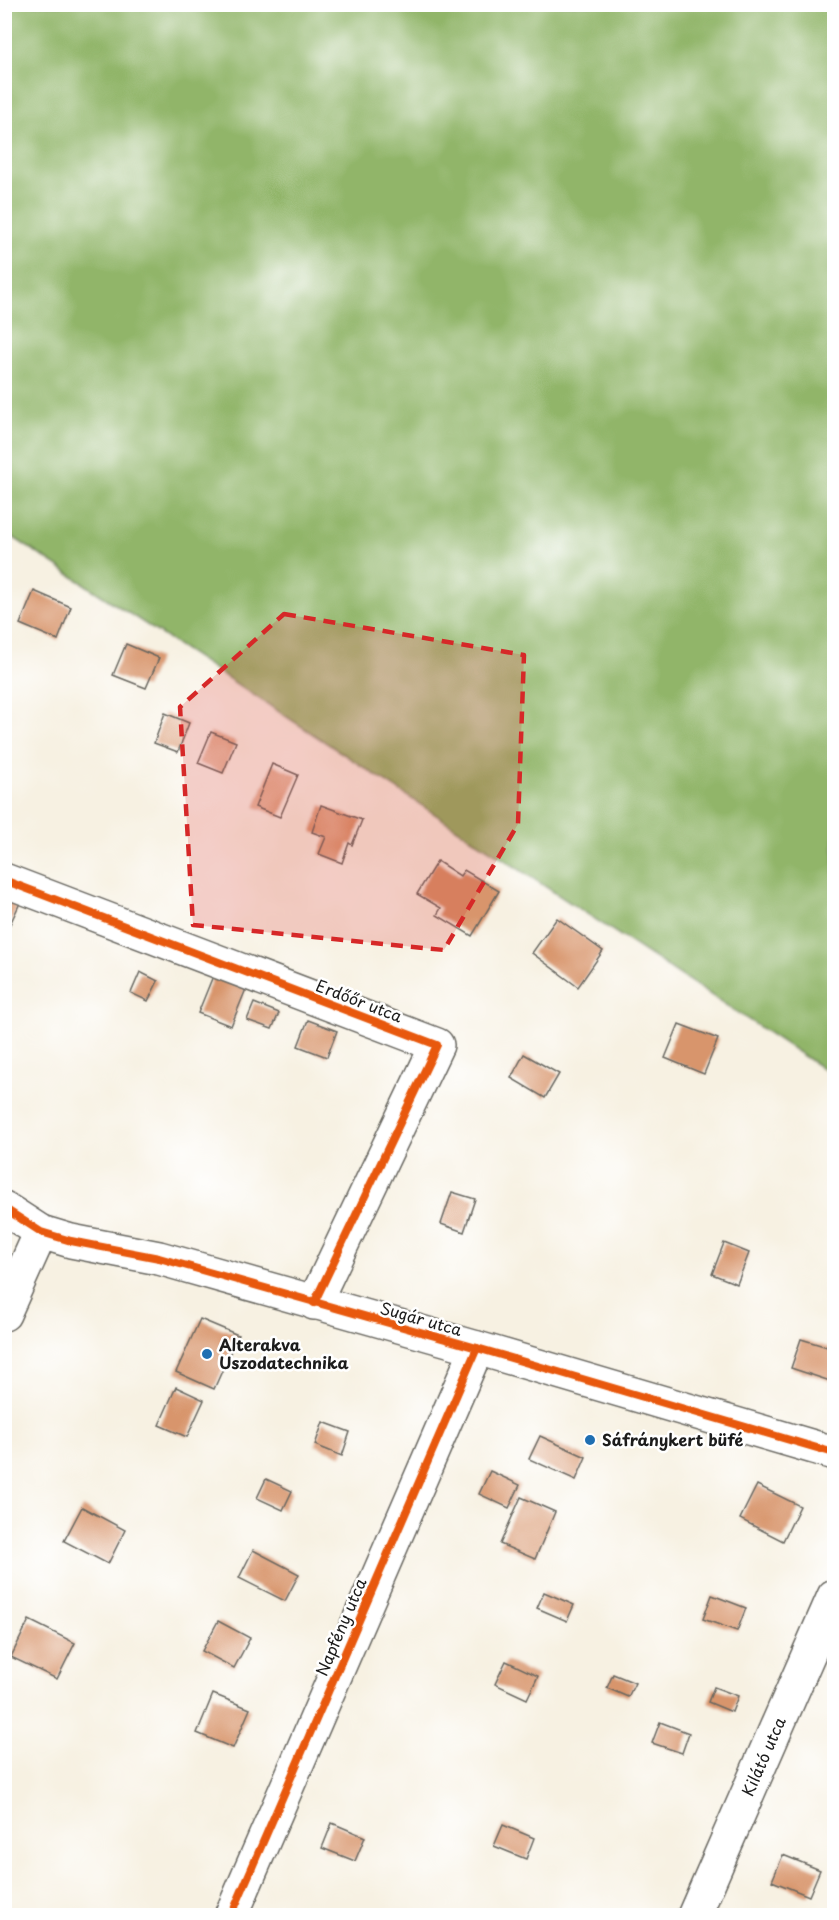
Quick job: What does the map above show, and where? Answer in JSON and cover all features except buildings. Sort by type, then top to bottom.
[{"type":"street","name":"Erdőőr utca","points":[[4,880],[437,1045],[314,1303]]},
{"type":"street","name":"Sugár utca","points":[[4,1208],[41,1232],[71,1241],[159,1258],[834,1453]]},
{"type":"street","points":[[4,1314],[41,1232]]},
{"type":"street","name":"Napfény utca","points":[[231,1916],[477,1348]]},
{"type":"street","name":"Kilátó utca","points":[[694,1916],[834,1596]]},
{"type":"highlighted area","points":[[284,614],[524,655],[518,824],[444,950],[193,925],[180,707]]},
{"type":"green space","points":[[4,5],[834,5],[834,1076],[5,532]]},
{"type":"cycle path","points":[[4,880],[437,1045],[314,1303]]},
{"type":"cycle path","points":[[4,1208],[41,1232],[71,1241],[159,1258],[834,1453]]},
{"type":"cycle path","points":[[231,1916],[477,1348]]},
{"type":"place","name":"Alterakva Uszodatechnika","points":[[207,1354]]},
{"type":"place","name":"Sáfránykert büfé","points":[[590,1440]]}]
